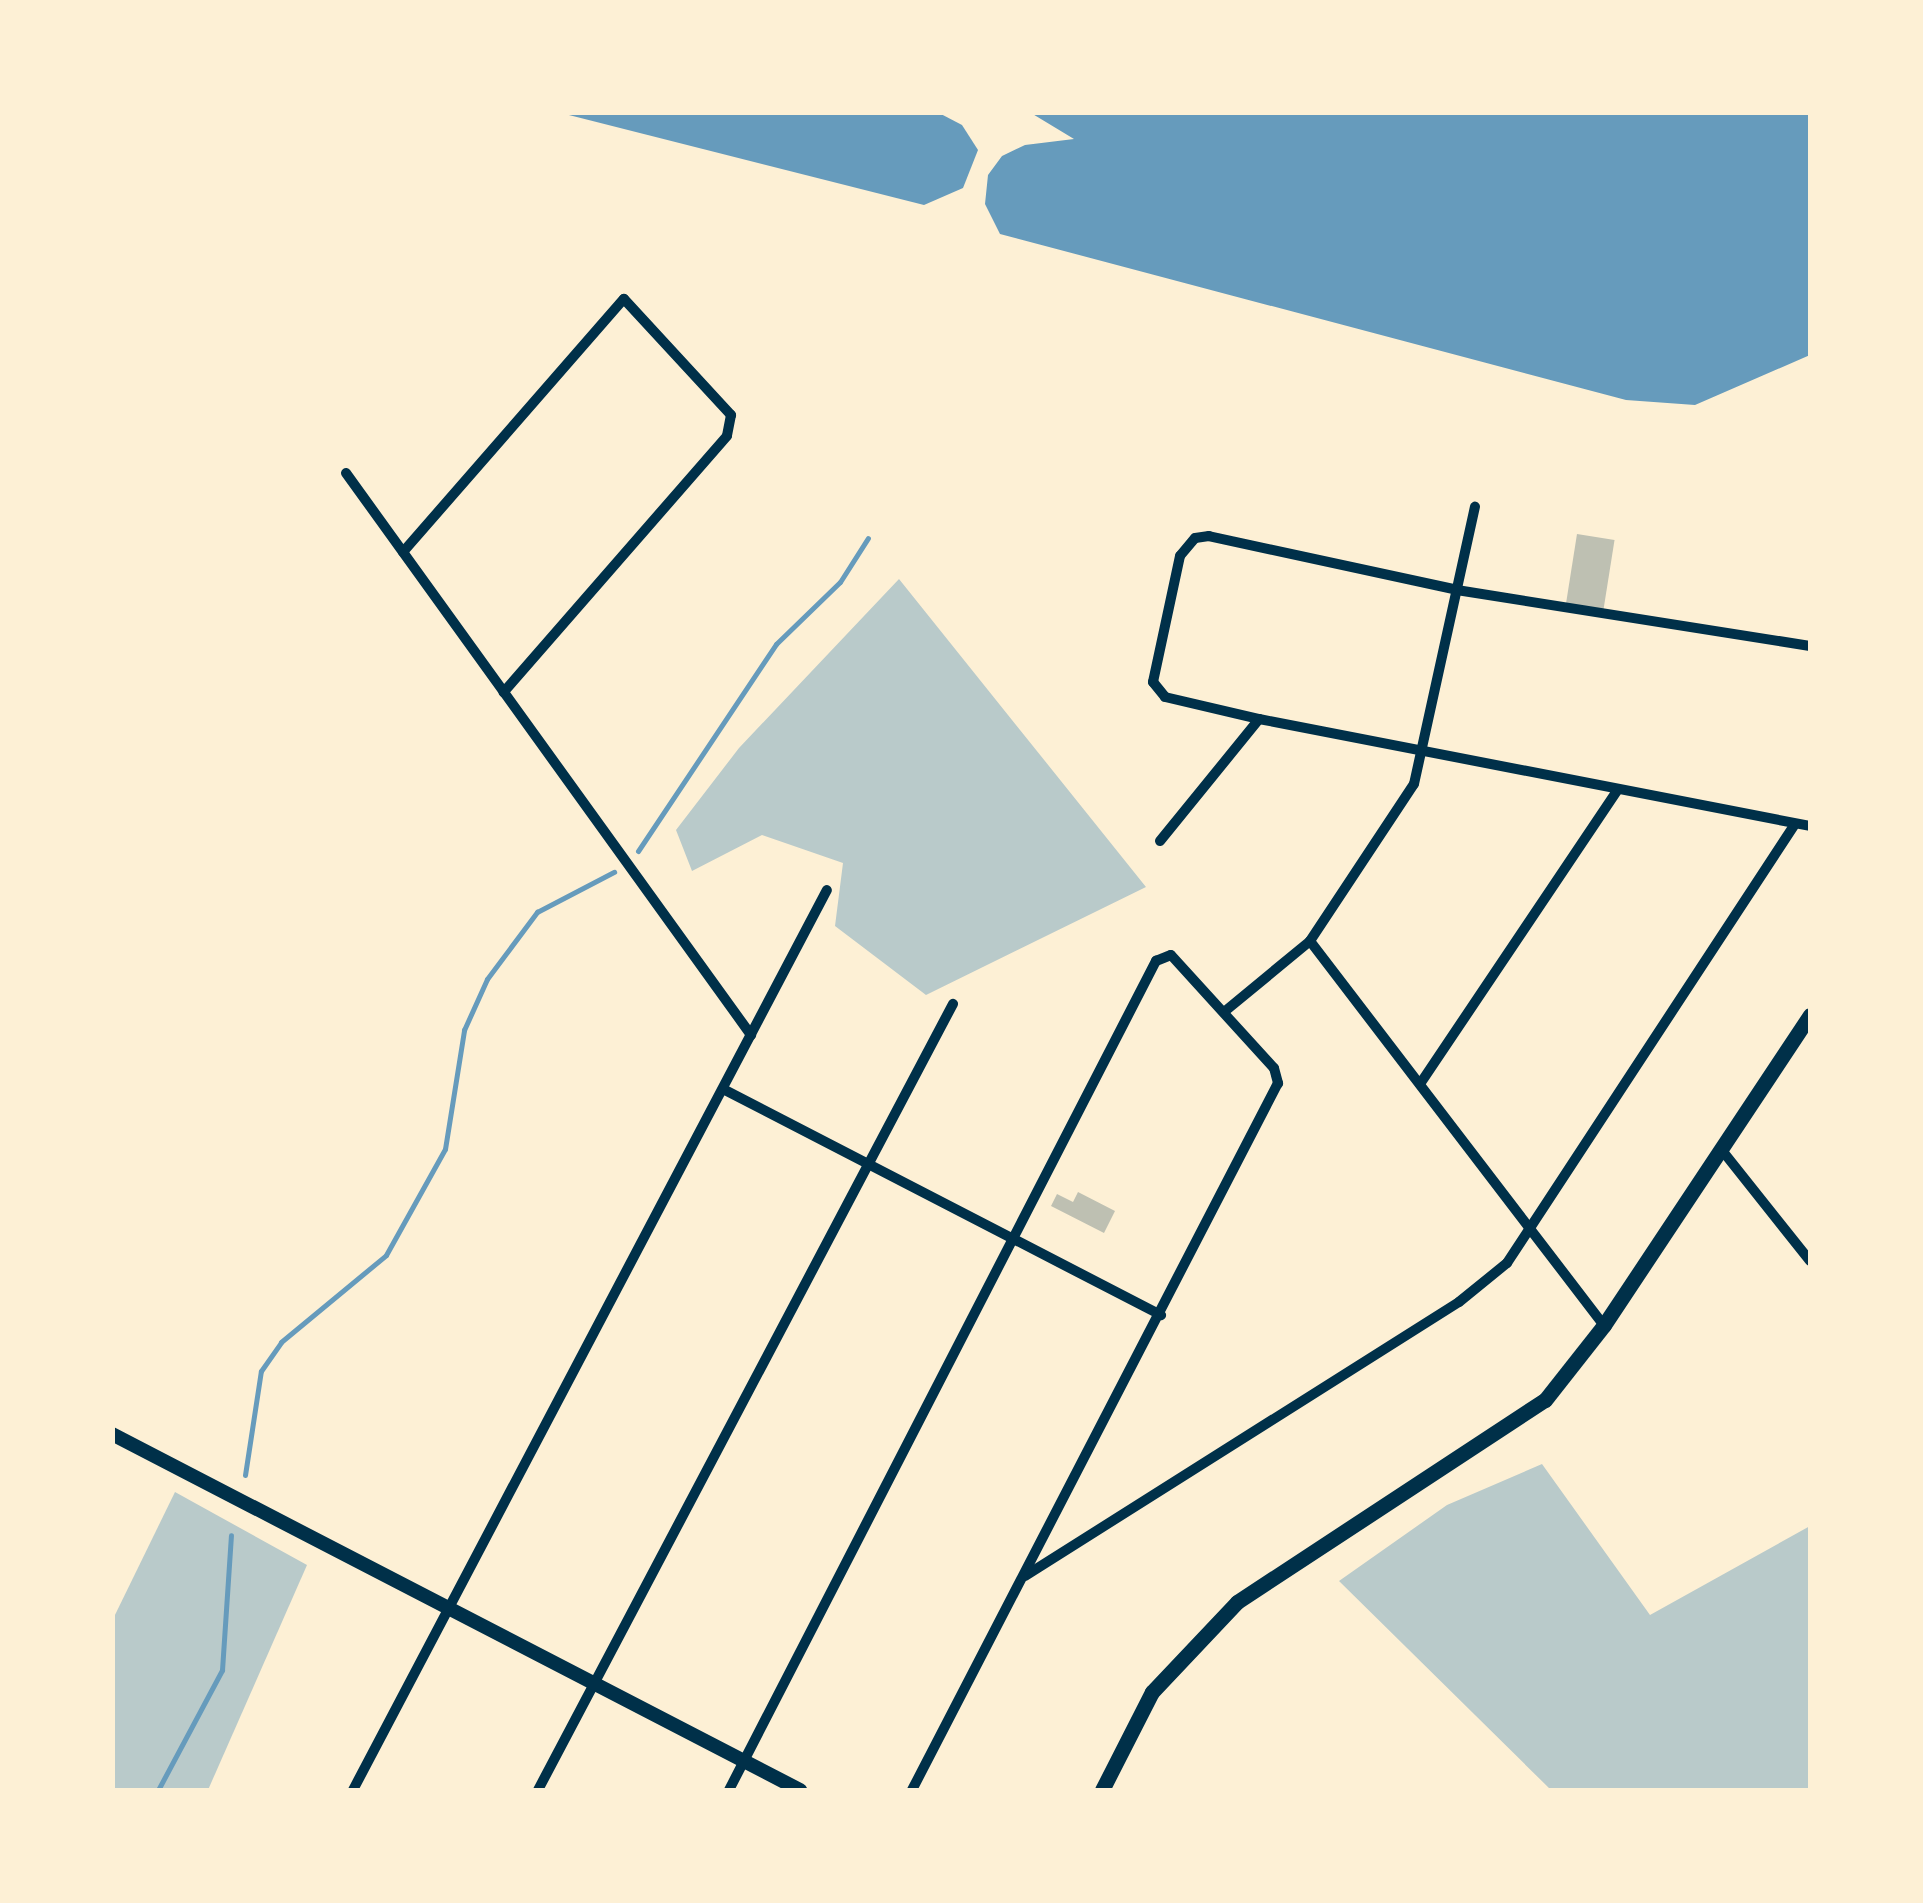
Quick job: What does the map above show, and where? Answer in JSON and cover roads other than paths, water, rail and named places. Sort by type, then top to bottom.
[{"type":"main road","points":[[1102,1790],[1152,1692],[1237,1602],[1545,1400],[1604,1325],[1810,1015]]},
{"type":"street","points":[[403,552],[624,299],[734,424],[504,692]]},
{"type":"street","points":[[346,473],[751,1036]]},
{"type":"street","points":[[1224,1012],[1310,942],[1414,784],[1476,508]]},
{"type":"street","points":[[1810,646],[1458,590],[1196,538],[1180,556],[1153,670],[1157,691],[1258,719],[1810,826]]},
{"type":"street","points":[[1160,842],[1258,719]]},
{"type":"street","points":[[1420,1084],[1616,791]]},
{"type":"street","points":[[1024,1576],[1460,1302],[1507,1263],[1796,824]]},
{"type":"street","points":[[353,1790],[827,890]]},
{"type":"street","points":[[1310,942],[1604,1325]]},
{"type":"street","points":[[729,1790],[1165,954],[1274,1068],[1278,1083],[912,1790]]},
{"type":"street","points":[[538,1790],[953,1004]]},
{"type":"street","points":[[723,1088],[1161,1315]]},
{"type":"street","points":[[1721,1149],[1810,1261]]},
{"type":"street","points":[[112,1434],[800,1790]]},
{"type":"water","points":[[561,113],[939,113],[962,125],[978,150],[963,188],[924,205]]},
{"type":"water","points":[[1031,113],[1810,113],[1810,355],[1695,405],[1626,400],[1000,234],[985,204],[988,175],[1002,156],[1025,145],[1074,139]]},
{"type":"waterway","points":[[638,851],[776,644],[840,582],[868,538]]},
{"type":"waterway","points":[[245,1475],[261,1371],[281,1342],[386,1255],[445,1149],[464,1030],[487,979],[537,912],[614,872]]},
{"type":"waterway","points":[[158,1790],[222,1670],[231,1535]]}]
